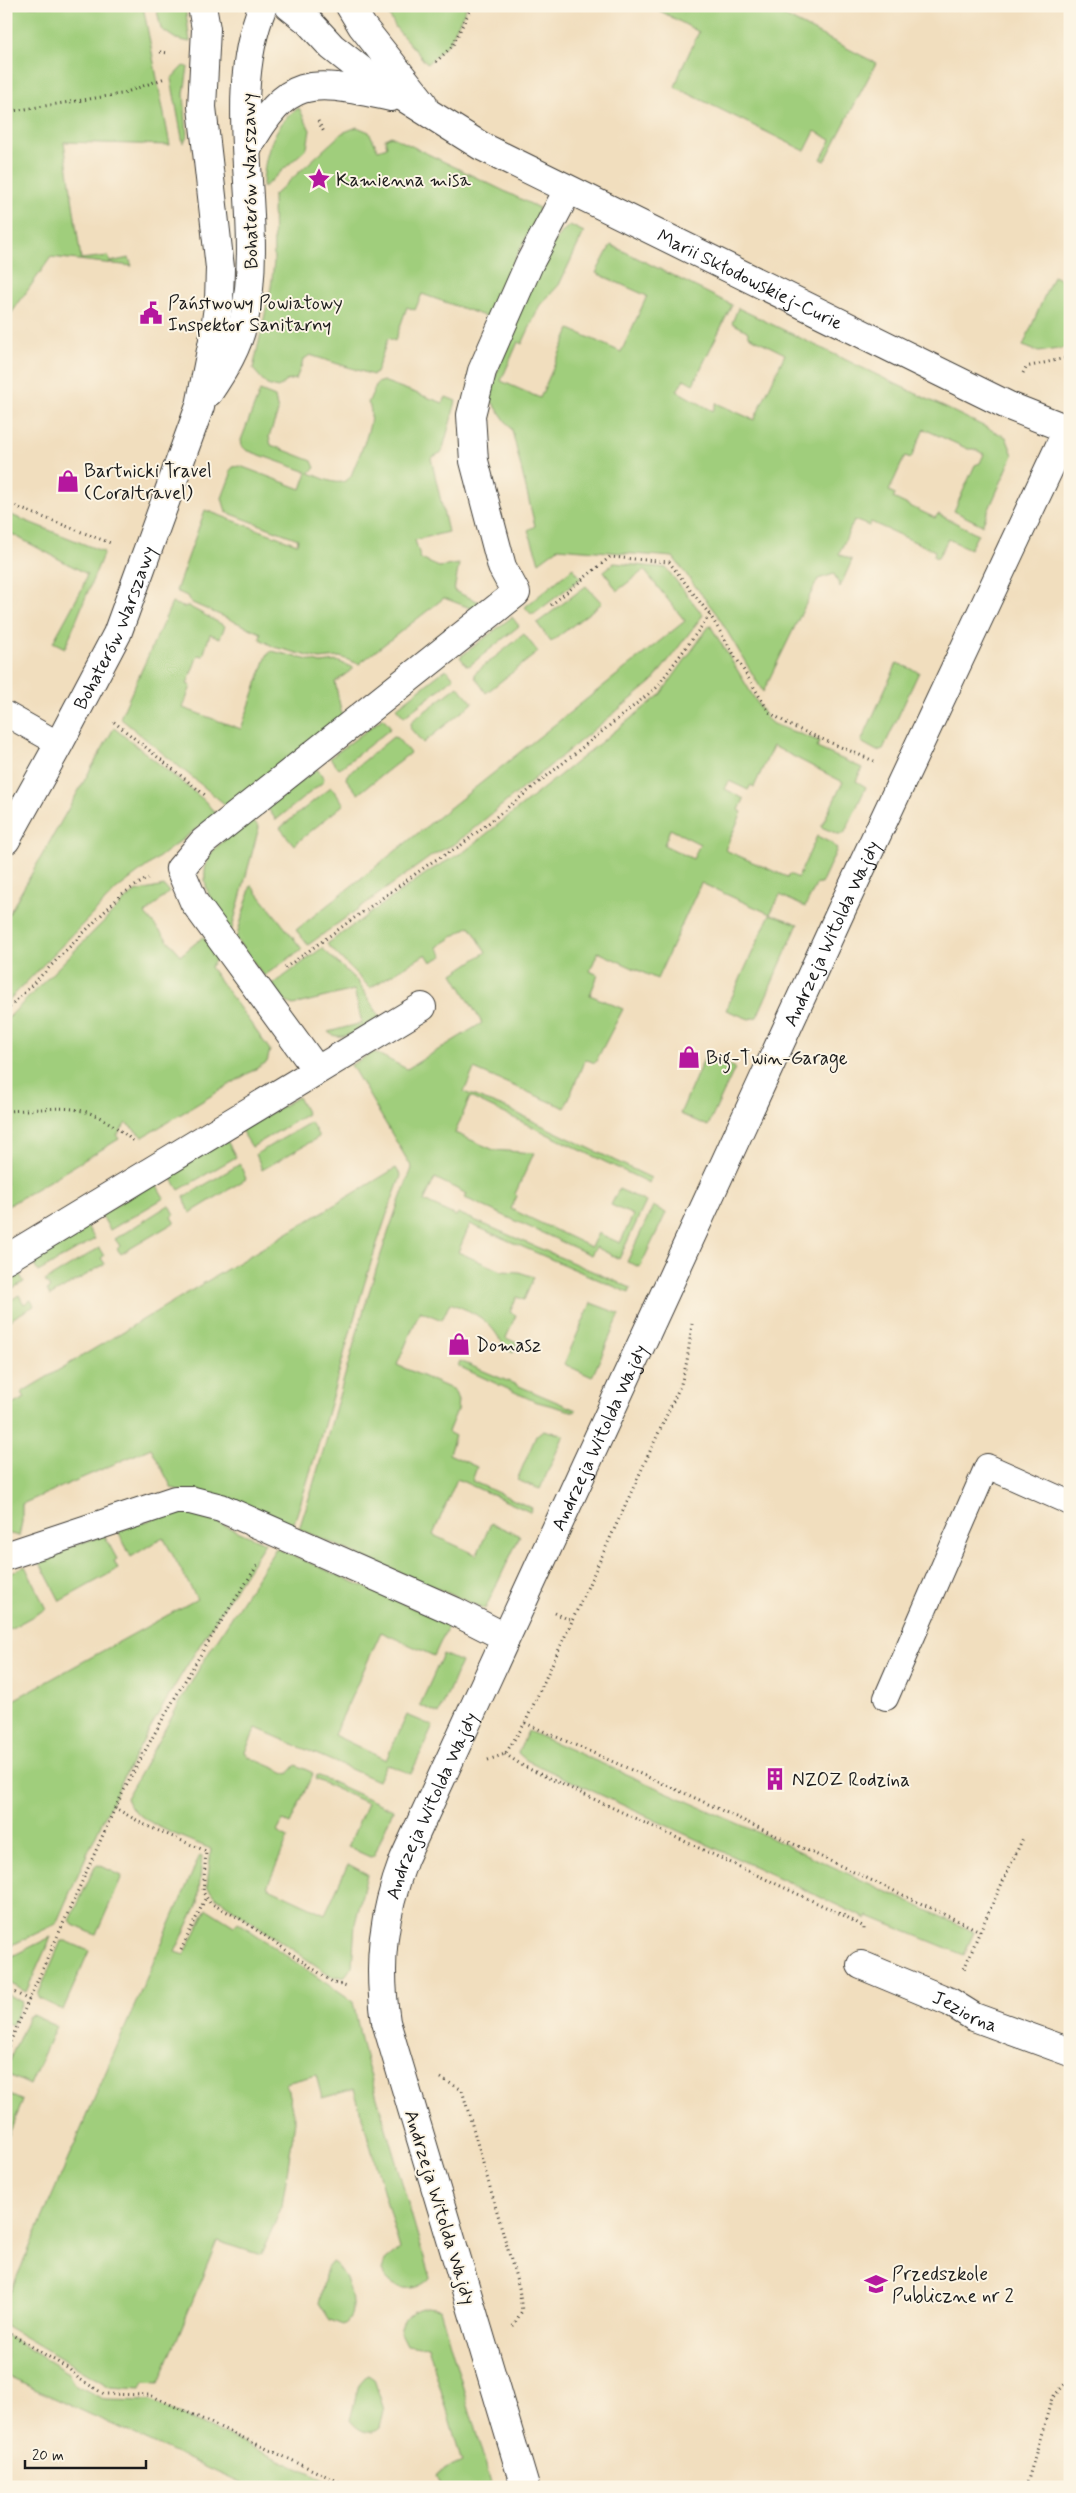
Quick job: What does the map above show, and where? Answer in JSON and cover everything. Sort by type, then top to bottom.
[{"type":"street","name":"Bohaterów Warszawy","points":[[6,840],[60,744],[117,634],[151,546],[200,406],[214,335],[219,300],[220,268],[202,107],[206,29],[202,6]]},
{"type":"street","name":"Bohaterów Warszawy","points":[[200,406],[227,364],[244,322],[250,286],[252,244],[246,150],[246,106],[253,38],[264,6]]},
{"type":"street","name":"Marii Skłodowskiej-Curie","points":[[289,6],[308,21],[332,47],[365,73],[405,101],[481,146],[1009,406],[1069,428]]},
{"type":"street","name":"Marii Skłodowskiej-Curie","points":[[350,6],[382,52],[437,119]]},
{"type":"street","points":[[246,150],[269,112],[282,99],[300,88],[312,85],[333,86],[405,101]]},
{"type":"street","points":[[316,1069],[194,902],[180,869],[203,842],[229,820],[516,593],[502,567],[474,461],[471,414],[482,372],[529,264],[568,190]]},
{"type":"street","name":"Andrzeja Witolda Wajdy","points":[[525,2487],[386,2022],[381,1986],[381,1959],[385,1920],[393,1888],[404,1859],[505,1637],[841,911],[1069,428]]},
{"type":"street","points":[[6,1258],[316,1069],[422,1007]]},
{"type":"street","points":[[6,1556],[175,1500],[190,1500],[221,1508],[277,1535],[454,1611],[505,1637]]},
{"type":"street","name":"Jeziorna","points":[[861,1965],[950,2002],[974,2017],[1070,2052]]},
{"type":"lane","points":[[6,714],[60,744]]},
{"type":"lane","points":[[886,1698],[987,1466],[1070,1503]]},
{"type":"path","points":[[431,67],[452,46],[472,6]]},
{"type":"path","points":[[6,112],[121,94],[165,78]]},
{"type":"path","points":[[1022,376],[1026,367],[1070,357]]},
{"type":"path","points":[[6,503],[115,545]]},
{"type":"path","points":[[549,606],[610,557],[669,562],[710,614],[770,712],[791,726],[883,765]]},
{"type":"path","points":[[257,989],[432,862],[460,846],[656,688],[710,614]]},
{"type":"path","points":[[114,722],[215,802],[229,820]]},
{"type":"path","points":[[6,1011],[131,886],[155,874],[180,869]]},
{"type":"path","points":[[6,1111],[58,1107],[82,1110],[104,1118],[121,1130]]},
{"type":"path","points":[[486,1761],[505,1754],[525,1723],[680,1384],[687,1361],[693,1314]]},
{"type":"path","points":[[6,2051],[115,1808],[168,1709],[213,1633],[277,1535]]},
{"type":"path","points":[[549,1610],[572,1621]]},
{"type":"path","points":[[525,1723],[693,1797],[980,1931]]},
{"type":"path","points":[[505,1754],[524,1767],[852,1920],[864,1928],[861,1965]]},
{"type":"path","points":[[115,1808],[145,1825],[206,1851],[203,1892],[210,1903],[239,1918],[334,1982],[352,1987]]},
{"type":"path","points":[[950,2002],[1022,1838]]},
{"type":"path","points":[[181,1950],[206,1897]]},
{"type":"path","points":[[6,1988],[29,2000]]},
{"type":"path","points":[[439,2077],[462,2090],[520,2288],[522,2311],[512,2329],[480,2335]]},
{"type":"path","points":[[6,2331],[69,2369],[78,2378],[104,2394],[150,2395],[350,2487]]},
{"type":"path","points":[[1026,2487],[1052,2398],[1070,2379]]},
{"type":"green space","points":[[6,6],[143,6],[170,145],[64,142],[81,259],[108,256],[110,262],[129,258],[132,266],[51,257],[6,321]]},
{"type":"green space","points":[[156,6],[185,6],[190,42],[176,39],[161,29]]},
{"type":"green space","points":[[384,6],[467,6],[449,43],[427,64],[396,28]]},
{"type":"green space","points":[[651,6],[765,6],[876,63],[825,161],[821,159],[831,140],[815,131],[805,151],[675,87],[699,32]]},
{"type":"green space","points":[[183,66],[188,67],[184,94],[187,137],[183,143],[171,79]]},
{"type":"green space","points":[[299,108],[310,130],[307,148],[263,188],[265,165],[271,143],[282,123]]},
{"type":"green space","points":[[357,127],[369,132],[378,150],[387,147],[385,139],[391,136],[539,208],[538,215],[514,261],[490,318],[422,294],[415,310],[407,307],[395,341],[388,338],[376,373],[373,375],[310,355],[304,359],[296,379],[286,381],[278,388],[267,385],[253,369],[271,287],[274,262],[273,196],[342,133]]},
{"type":"green space","points":[[570,225],[584,232],[559,285],[540,305],[522,344],[518,342],[501,381],[540,398],[570,329],[621,352],[647,296],[596,273],[611,245],[732,305],[693,384],[684,379],[677,391],[713,411],[716,403],[754,420],[785,354],[749,336],[747,331],[732,323],[738,308],[1006,437],[1013,455],[982,525],[954,511],[975,465],[980,463],[984,454],[974,449],[968,449],[924,429],[911,458],[905,456],[889,491],[895,494],[893,498],[935,518],[938,514],[978,534],[970,549],[948,539],[938,558],[934,557],[935,551],[871,522],[869,526],[854,520],[839,554],[852,560],[840,587],[834,574],[818,579],[763,692],[718,616],[673,557],[558,548],[539,562],[528,530],[535,526],[512,430],[488,396],[534,279],[558,238]]},
{"type":"green space","points":[[1053,276],[1070,283],[1070,347],[1039,352],[1023,346]]},
{"type":"green space","points":[[383,381],[443,403],[446,397],[456,401],[442,452],[431,458],[448,532],[415,540],[421,559],[439,567],[459,564],[454,591],[484,604],[478,611],[444,598],[359,664],[340,657],[320,659],[274,647],[260,639],[261,633],[190,602],[187,596],[176,591],[205,510],[297,544],[298,539],[226,512],[222,498],[231,474],[229,472],[233,467],[240,466],[301,489],[307,472],[246,450],[242,446],[241,440],[260,391],[275,397],[278,412],[269,437],[271,445],[312,461],[315,468],[309,473],[331,481],[342,482],[351,476],[362,449],[371,418],[371,409],[368,403],[377,383]]},
{"type":"green space","points":[[6,513],[104,552],[65,648],[53,642],[82,589],[87,574],[6,531]]},
{"type":"green space","points":[[614,563],[666,568],[703,615],[652,682],[456,843],[433,855],[308,945],[296,930],[685,621],[644,570],[617,591],[604,571]]},
{"type":"green space","points":[[573,568],[581,578],[534,614],[531,614],[525,607]]},
{"type":"green space","points":[[586,586],[602,603],[551,642],[537,623]]},
{"type":"green space","points":[[172,603],[183,607],[188,606],[225,626],[220,638],[210,634],[203,656],[198,655],[187,684],[191,686],[183,708],[241,729],[267,655],[272,651],[321,663],[337,661],[354,668],[335,682],[342,715],[227,806],[120,718]]},
{"type":"green space","points":[[512,617],[519,626],[469,666],[466,665],[460,657]]},
{"type":"green space","points":[[710,625],[767,719],[773,724],[819,741],[817,748],[862,768],[856,781],[866,787],[844,834],[838,834],[821,827],[843,782],[773,746],[754,787],[751,785],[748,790],[729,781],[725,789],[744,799],[739,810],[742,812],[725,850],[787,877],[790,874],[798,878],[817,836],[833,844],[837,849],[821,884],[817,883],[805,907],[780,895],[770,914],[701,883],[657,979],[598,952],[590,971],[598,975],[590,995],[623,1009],[595,1063],[585,1059],[565,1108],[474,1069],[464,1092],[506,1108],[651,1178],[649,1183],[470,1097],[455,1133],[494,1150],[534,1153],[515,1194],[517,1196],[511,1209],[591,1247],[598,1233],[620,1243],[633,1215],[611,1205],[619,1189],[646,1202],[619,1259],[596,1247],[591,1255],[465,1198],[467,1194],[435,1178],[424,1201],[456,1216],[458,1213],[631,1288],[629,1293],[470,1224],[458,1252],[501,1271],[519,1272],[534,1277],[524,1300],[517,1297],[510,1312],[516,1315],[506,1338],[517,1343],[513,1353],[506,1348],[486,1322],[466,1310],[450,1303],[442,1320],[420,1311],[397,1365],[454,1390],[458,1400],[457,1410],[448,1432],[455,1436],[449,1454],[477,1467],[472,1481],[532,1508],[530,1512],[457,1479],[433,1535],[477,1555],[491,1523],[520,1536],[485,1609],[299,1529],[380,1257],[412,1168],[351,1065],[374,1052],[407,1069],[482,1023],[453,974],[486,952],[470,926],[437,947],[443,956],[431,962],[426,954],[370,988],[327,944],[431,870],[465,851],[660,695]],"holes":[[[670,829],[700,844],[693,859],[664,845]]]},
{"type":"green space","points":[[524,634],[538,652],[486,693],[475,677],[475,673]]},
{"type":"green space","points":[[897,663],[919,672],[883,749],[877,751],[861,742]]},
{"type":"green space","points":[[446,669],[454,678],[404,717],[396,708]]},
{"type":"green space","points":[[458,686],[473,703],[423,743],[410,728],[412,721]]},
{"type":"green space","points":[[383,718],[390,726],[389,730],[339,769],[330,758]]},
{"type":"green space","points":[[114,728],[204,800],[216,814],[117,889],[6,1003],[6,919]]},
{"type":"green space","points":[[393,737],[397,738],[410,753],[358,794],[346,779],[347,775]]},
{"type":"green space","points":[[317,769],[324,778],[323,782],[276,820],[267,807]]},
{"type":"green space","points":[[331,787],[344,804],[294,845],[280,828]]},
{"type":"green space","points":[[251,818],[259,827],[231,932],[208,894],[205,872],[207,862],[213,851]]},
{"type":"green space","points":[[251,885],[302,949],[264,976],[236,939]]},
{"type":"green space","points":[[164,886],[169,892],[145,914],[181,955],[203,937],[218,957],[210,967],[270,1050],[267,1062],[143,1137],[126,1123],[117,1136],[119,1139],[6,1207],[6,1020],[125,900],[135,892]]},
{"type":"green space","points":[[770,914],[798,924],[757,1017],[749,1019],[726,1010]]},
{"type":"green space","points":[[322,948],[358,982],[380,1018],[347,1035],[334,1035],[328,1032],[362,1023],[354,990],[293,1005],[282,1000],[271,986]]},
{"type":"green space","points":[[706,1054],[735,1068],[708,1126],[680,1114]]},
{"type":"green space","points":[[298,1097],[307,1114],[252,1147],[241,1130]]},
{"type":"green space","points":[[311,1122],[319,1137],[262,1170],[256,1154]]},
{"type":"green space","points":[[226,1139],[236,1157],[179,1190],[169,1174]]},
{"type":"green space","points":[[240,1164],[246,1179],[190,1213],[184,1197]]},
{"type":"green space","points":[[396,1168],[401,1176],[371,1262],[293,1526],[172,1488],[151,1448],[22,1504],[22,1522],[19,1536],[6,1533],[6,1408],[25,1398],[22,1392]]},
{"type":"green space","points":[[155,1182],[164,1198],[110,1230],[101,1214]]},
{"type":"green space","points":[[169,1205],[175,1222],[121,1254],[117,1249],[120,1246],[115,1239]]},
{"type":"green space","points":[[653,1206],[666,1213],[640,1267],[627,1262]]},
{"type":"green space","points":[[85,1223],[95,1239],[38,1272],[29,1256]]},
{"type":"green space","points":[[99,1248],[104,1256],[101,1258],[105,1264],[50,1296],[47,1290],[50,1288],[45,1281]]},
{"type":"green space","points":[[14,1265],[24,1282],[6,1292],[6,1270]]},
{"type":"green space","points":[[19,1295],[24,1304],[31,1300],[34,1306],[6,1322],[6,1303]]},
{"type":"green space","points":[[591,1303],[620,1314],[592,1377],[564,1364]]},
{"type":"green space","points":[[460,1361],[576,1410],[575,1412],[534,1401],[458,1366]]},
{"type":"green space","points":[[543,1430],[564,1435],[540,1489],[517,1480],[536,1436]]},
{"type":"green space","points":[[184,1512],[203,1516],[265,1543],[192,1658],[141,1745],[107,1812],[56,1924],[6,1948],[6,1704],[197,1599],[163,1537],[131,1557],[118,1531],[165,1515]]},
{"type":"green space","points":[[104,1535],[117,1559],[114,1561],[118,1569],[60,1601],[38,1559]]},
{"type":"green space","points":[[276,1548],[449,1624],[434,1656],[381,1632],[334,1735],[386,1760],[407,1715],[433,1726],[411,1774],[386,1764],[378,1781],[256,1728],[245,1752],[249,1757],[288,1774],[296,1765],[313,1773],[290,1824],[283,1821],[277,1832],[288,1838],[267,1887],[325,1914],[348,1864],[367,1874],[355,1924],[352,1967],[345,1976],[333,1977],[214,1896],[207,1886],[211,1849],[150,1822],[131,1806],[126,1798],[201,1665]]},
{"type":"green space","points":[[25,1566],[46,1609],[6,1631],[6,1576]]},
{"type":"green space","points":[[443,1654],[461,1662],[439,1714],[420,1705]]},
{"type":"green space","points":[[528,1731],[773,1839],[974,1932],[964,1955],[868,1916],[867,1919],[526,1760],[518,1753]]},
{"type":"green space","points":[[317,1775],[393,1810],[374,1856],[370,1857],[348,1847],[367,1803],[315,1779]]},
{"type":"green space","points":[[200,1855],[202,1856],[198,1903],[175,1952],[184,1955],[207,1909],[234,1926],[238,1922],[353,2002],[364,2053],[430,2278],[417,2286],[404,2288],[391,2283],[382,2271],[385,2261],[400,2249],[354,2089],[322,2098],[316,2075],[286,2083],[295,2121],[282,2206],[261,2255],[217,2241],[159,2383],[144,2382],[141,2389],[110,2387],[6,2326],[6,2302]]},
{"type":"green space","points":[[99,1865],[122,1876],[96,1935],[73,1925],[70,1921],[95,1866]]},
{"type":"green space","points":[[51,1937],[26,1992],[6,1981],[6,1959]]},
{"type":"green space","points":[[61,1941],[66,1941],[89,1951],[63,2010],[40,1999],[38,1995]]},
{"type":"green space","points":[[6,1994],[22,2002],[12,2025],[6,2023]]},
{"type":"green space","points":[[33,2015],[56,2026],[30,2085],[7,2074],[6,2068],[29,2016]]},
{"type":"green space","points":[[6,2093],[23,2101],[6,2141]]},
{"type":"green space","points":[[332,2262],[338,2266],[343,2274],[351,2293],[352,2313],[349,2320],[343,2325],[330,2320],[319,2303],[327,2268]]},
{"type":"green space","points":[[427,2307],[440,2309],[492,2487],[441,2487],[436,2474],[462,2462],[428,2346],[406,2345],[400,2333],[405,2319],[412,2312]]},
{"type":"green space","points":[[6,2335],[68,2373],[74,2384],[105,2400],[151,2401],[339,2487],[249,2487],[6,2376]]},
{"type":"green space","points":[[368,2375],[374,2379],[384,2410],[380,2428],[372,2432],[356,2427],[350,2420],[359,2385]]},
{"type":"place","name":"Kamienna misa","points":[[319,179]]},
{"type":"place","name":"Państwowy Powiatowy Inspektor Sanitarny","points":[[151,313]]},
{"type":"place","name":"Bartnicki Travel (Coraltravel)","points":[[68,481]]},
{"type":"place","name":"Big-Twin-Garage","points":[[689,1057]]},
{"type":"place","name":"Domasz","points":[[459,1344]]},
{"type":"place","name":"NZOZ Rodzina","points":[[775,1779]]},
{"type":"place","name":"Przedszkole Publiczne nr 2","points":[[876,2284]]}]
